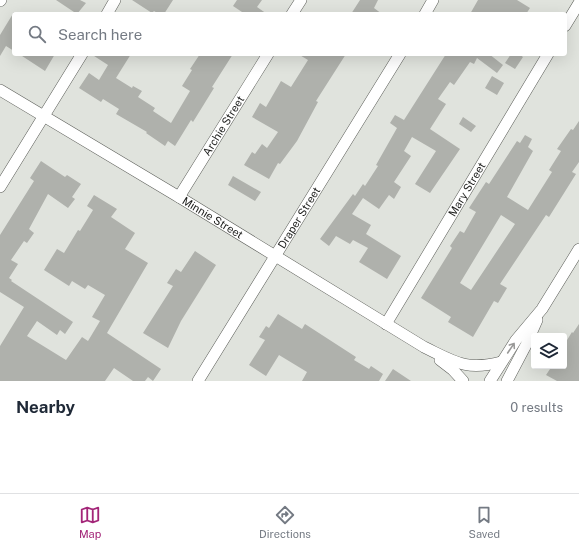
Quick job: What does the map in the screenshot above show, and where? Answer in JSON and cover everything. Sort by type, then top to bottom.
[{"type":"street","points":[[108,12],[115,0]]},
{"type":"street","points":[[293,12],[301,0]]},
{"type":"street","points":[[425,12],[433,0]]},
{"type":"street","points":[[567,23],[579,3]]},
{"type":"street","points":[[0,188],[81,56]]},
{"type":"street","name":"Archie Street","points":[[179,197],[267,56]]},
{"type":"street","name":"Draper Street","points":[[198,381],[399,56]]},
{"type":"street","name":"Mary Street","points":[[386,324],[547,56]]},
{"type":"street","name":"Minnie Street","points":[[0,90],[179,197],[424,347],[454,362],[469,366],[480,366],[501,362]]},
{"type":"street","points":[[490,381],[501,362],[542,309],[579,249]]},
{"type":"street","points":[[506,381],[526,345],[542,309]]},
{"type":"street","name":"Minnie Street","points":[[424,347],[453,370],[463,381]]},
{"type":"building","points":[[56,0],[80,0],[86,3],[79,12],[74,12]]},
{"type":"building","points":[[132,0],[173,0],[165,12],[150,12]]},
{"type":"building","points":[[237,0],[262,0],[257,7],[264,12],[242,12],[233,6]]},
{"type":"building","points":[[360,0],[378,0],[374,8],[379,12],[352,12]]},
{"type":"building","points":[[478,0],[517,0],[530,8],[527,12],[471,12]]},
{"type":"building","points":[[12,15],[12,50],[6,46],[0,56],[0,35]]},
{"type":"building","points":[[22,56],[54,56],[45,71]]},
{"type":"building","points":[[94,56],[130,56],[116,78],[132,88],[133,86],[142,91],[138,97],[155,108],[153,111],[171,123],[190,91],[182,86],[192,70],[190,69],[199,56],[232,56],[212,87],[214,88],[193,122],[191,120],[175,146],[168,141],[165,146],[146,133],[147,132],[116,114],[119,109],[103,99],[101,102],[79,88],[89,73],[99,80],[108,65]]},
{"type":"building","points":[[301,56],[345,56],[316,101],[318,102],[297,141],[280,164],[278,163],[269,179],[244,165],[252,152],[255,154],[262,144],[267,148],[278,132],[252,117],[260,103],[266,107],[281,81],[291,87],[308,60]]},
{"type":"building","points":[[445,56],[492,56],[503,65],[497,73],[477,58],[474,64],[470,62],[454,85],[450,82],[438,99],[446,104],[430,129],[460,149],[430,193],[415,184],[436,151],[412,137],[404,151],[411,156],[394,182],[401,187],[394,199],[389,195],[379,209],[363,198],[352,214],[371,225],[366,234],[401,256],[387,279],[359,262],[368,248],[353,240],[350,244],[336,236],[329,246],[320,239],[353,194],[355,196],[363,184],[365,186],[378,166],[376,165],[397,128],[390,123],[395,115],[404,120]]},
{"type":"building","points":[[510,56],[523,57],[515,69],[505,63]]},
{"type":"building","points":[[492,76],[504,83],[497,95],[485,88]]},
{"type":"building","points":[[463,117],[476,126],[471,132],[459,124]]},
{"type":"building","points":[[579,121],[579,162],[572,172],[576,174],[549,217],[546,215],[500,284],[507,288],[498,303],[494,301],[473,337],[448,322],[451,317],[421,298],[452,248],[450,246],[460,231],[464,233],[476,212],[469,208],[486,182],[489,184],[517,141],[520,143],[525,135],[532,139],[528,147],[533,151],[507,197],[528,210],[552,172],[549,170],[561,151],[557,149],[571,129],[573,130]],"holes":[[[501,215],[515,224],[471,290],[460,283]]]},
{"type":"building","points":[[41,161],[65,177],[67,175],[81,184],[72,197],[75,199],[68,208],[48,194],[29,229],[34,233],[27,243],[24,241],[11,260],[18,264],[9,278],[12,280],[11,281],[73,322],[65,334],[60,330],[57,335],[37,321],[27,336],[66,360],[82,337],[88,341],[100,321],[92,317],[105,295],[88,285],[85,289],[72,281],[69,286],[44,270],[57,249],[64,253],[78,230],[80,231],[93,210],[87,206],[94,195],[117,209],[111,217],[135,233],[125,249],[148,263],[107,333],[161,369],[153,381],[148,377],[145,381],[133,381],[114,368],[105,381],[0,381],[0,346],[24,307],[0,292],[0,235],[34,181],[30,178]]},
{"type":"building","points":[[233,176],[261,192],[255,201],[228,185]]},
{"type":"building","points":[[195,251],[216,265],[181,321],[168,348],[143,333],[173,286],[167,283],[176,269],[181,272]]},
{"type":"building","points":[[278,314],[302,329],[305,324],[356,357],[354,360],[369,369],[371,366],[383,374],[379,381],[302,381],[307,372],[279,355],[266,376],[249,365],[265,340],[259,337],[266,326],[269,328]]},
{"type":"building","points":[[579,324],[579,381],[557,381],[546,375],[550,369],[567,369],[567,340],[572,332],[573,333]]},
{"type":"building","points":[[393,369],[411,381],[385,381]]}]
